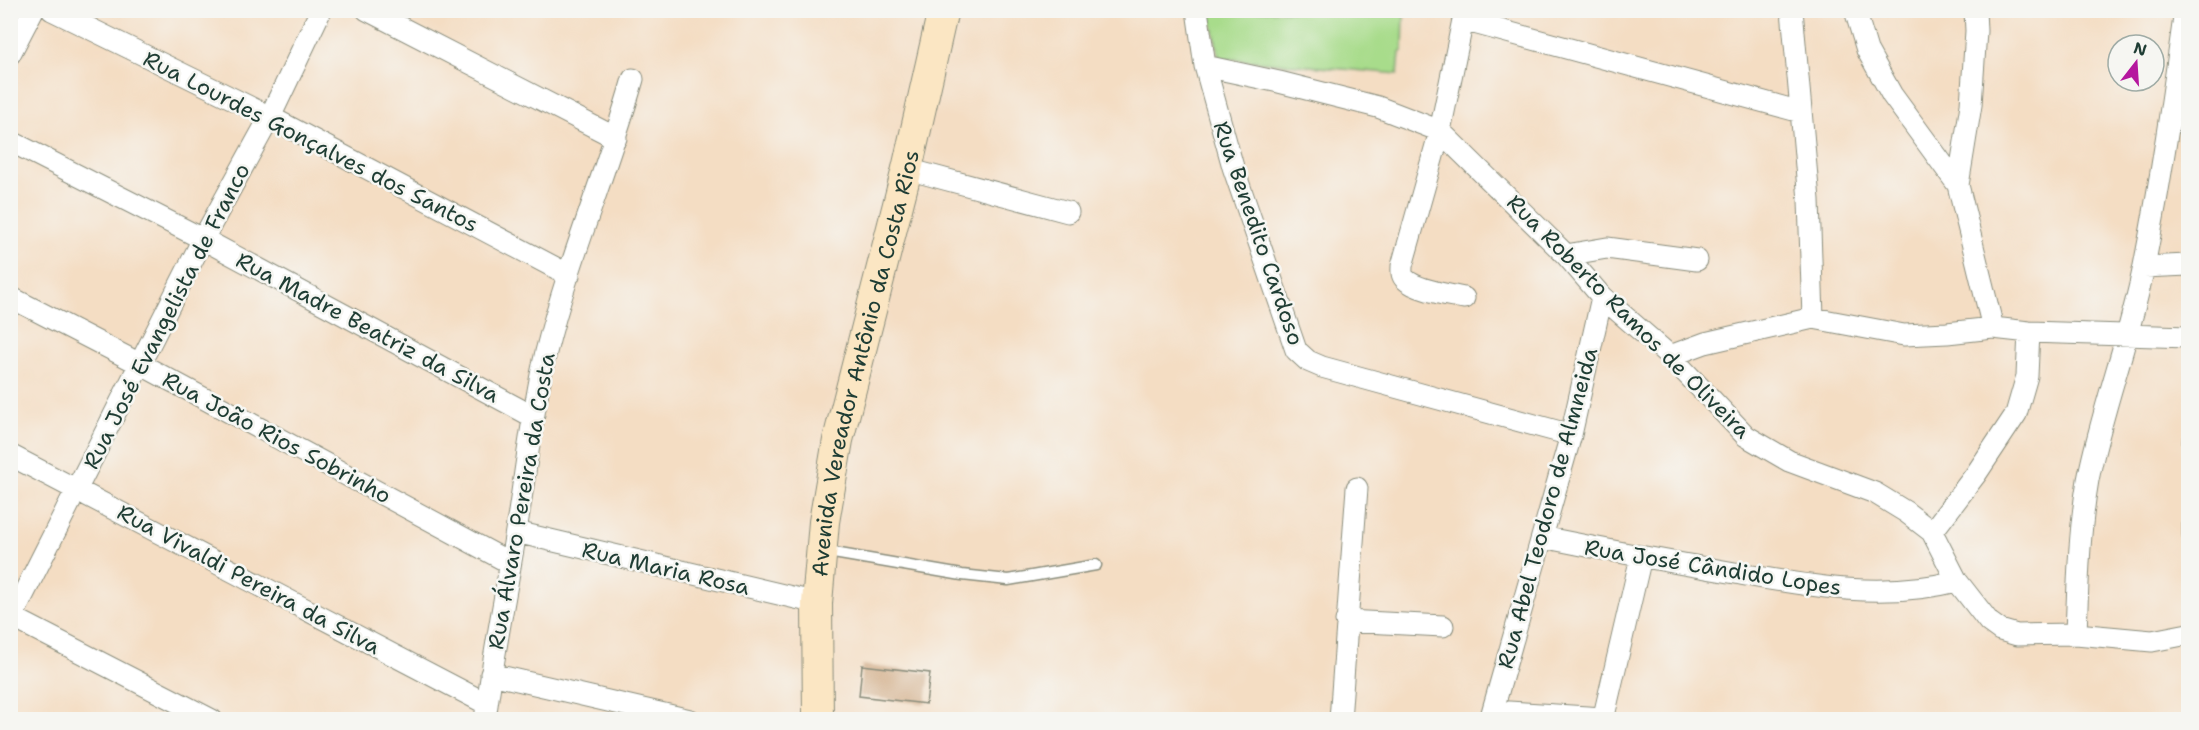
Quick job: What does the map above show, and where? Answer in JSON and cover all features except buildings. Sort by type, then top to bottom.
[{"type":"main road","name":"Avenida Vereador Antônio da Costa Rios","points":[[818,720],[817,603],[838,440],[907,169],[943,10]]},
{"type":"street","points":[[10,54],[33,10]]},
{"type":"street","name":"Rua Lourdes Gonçalves dos Santos","points":[[52,10],[270,117],[569,275]]},
{"type":"street","name":"Rua José Evangelista de Franco","points":[[11,619],[203,239],[270,117],[321,10]]},
{"type":"street","points":[[367,10],[616,138]]},
{"type":"street","name":"Rua Benedito Cardoso","points":[[1197,10],[1205,66],[1233,167],[1296,350],[1308,360],[1322,367],[1571,435]]},
{"type":"street","points":[[1792,10],[1809,200],[1813,318]]},
{"type":"street","points":[[1855,10],[1867,50],[1892,95],[1958,185],[1993,328]]},
{"type":"street","points":[[1958,185],[1971,105],[1976,32],[1975,10]]},
{"type":"street","points":[[2076,634],[2080,528],[2088,479],[2144,267],[2169,124],[2185,10]]},
{"type":"street","points":[[1464,298],[1423,288],[1406,281],[1402,274],[1402,266],[1440,131],[1464,15],[1801,112]]},
{"type":"street","name":"Rua Roberto Ramos de Oliveira","points":[[1205,66],[1378,107],[1440,131],[1566,255],[1602,297],[1670,356],[1746,436],[1789,461],[1875,493],[1906,512],[1932,532],[1957,581],[1989,622],[2000,630],[2017,634],[2076,634],[2152,641],[2188,634]]},
{"type":"street","name":"Rua Álvaro Pereira da Costa","points":[[486,712],[516,532],[532,416],[547,350],[633,79]]},
{"type":"street","name":"Rua Madre Beatriz da Silva","points":[[10,141],[203,239],[532,416]]},
{"type":"street","points":[[907,169],[1068,212]]},
{"type":"street","points":[[1566,255],[1607,248],[1697,260]]},
{"type":"street","points":[[2144,267],[2188,265]]},
{"type":"street","name":"Rua João Rios Sobrinho","points":[[10,297],[140,364],[510,563]]},
{"type":"street","name":"Rua Abel Teodoro de Almneida","points":[[1492,715],[1571,435],[1602,297]]},
{"type":"street","points":[[1670,356],[1705,343],[1813,318],[1904,335],[1993,328],[2029,332],[2188,337]]},
{"type":"street","points":[[1932,532],[1976,474],[2016,414],[2027,376],[2029,332]]},
{"type":"street","name":"Rua Vivaldi Pereira da Silva","points":[[10,455],[77,489],[486,712]]},
{"type":"street","points":[[1340,720],[1358,488]]},
{"type":"street","name":"Rua Maria Rosa","points":[[516,532],[817,603]]},
{"type":"street","name":"Rua José Cândido Lopes","points":[[1542,537],[1641,557],[1828,589],[1879,591],[1931,588],[1957,581]]},
{"type":"street","points":[[1492,715],[1603,719],[1641,557]]},
{"type":"street","points":[[11,619],[212,720]]},
{"type":"street","points":[[1346,621],[1443,626]]},
{"type":"street","points":[[491,674],[690,720]]},
{"type":"lane","points":[[2188,441],[2188,537]]},
{"type":"lane","points":[[822,551],[962,575],[1008,580],[1096,566]]},
{"type":"green space","points":[[1210,11],[1404,11],[1403,51],[1400,52],[1398,74],[1219,58]]}]
